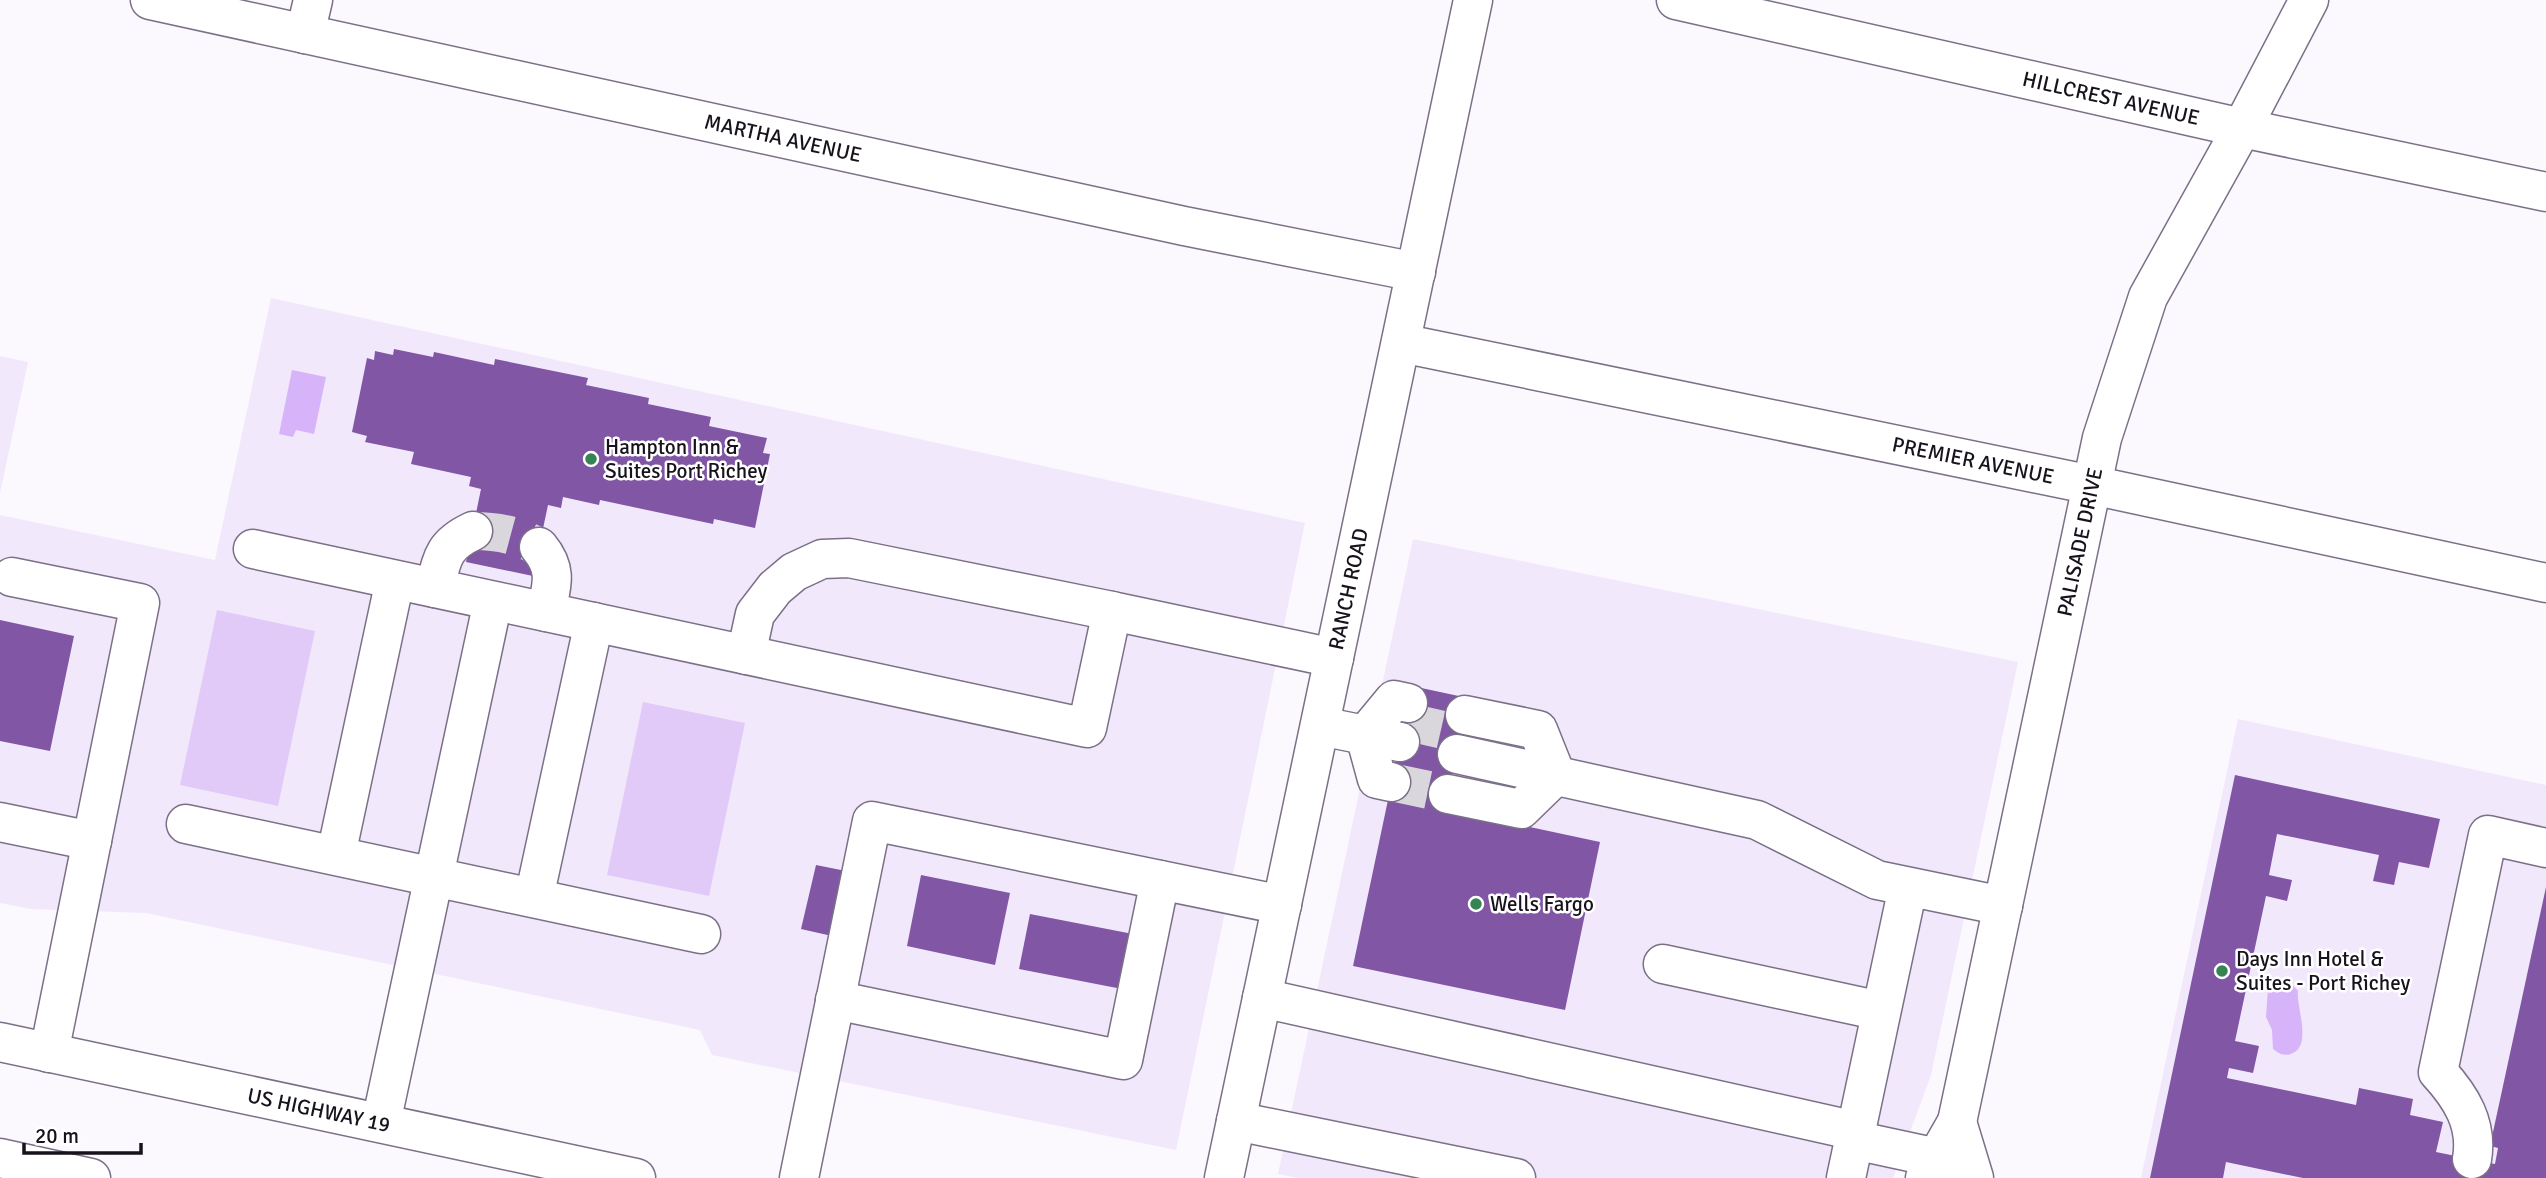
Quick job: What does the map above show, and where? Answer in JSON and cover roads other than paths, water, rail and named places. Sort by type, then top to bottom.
[{"type":"main road","name":"MARTHA AVENUE","points":[[150,0],[309,17],[1157,220],[1416,272]]},
{"type":"main road","name":"RANCH ROAD","points":[[1224,1178],[1473,0]]},
{"type":"main road","name":"HILLCREST AVENUE","points":[[1676,0],[2242,128],[2546,192]]},
{"type":"main road","name":"PALISADE DRIVE","points":[[1952,1170],[1957,1122],[2102,439],[2148,297],[2309,0]]},
{"type":"main road","name":"PREMIER AVENUE","points":[[1401,343],[2092,485],[2546,583]]},
{"type":"main road","points":[[435,588],[443,554],[456,539],[472,531]]},
{"type":"main road","points":[[539,547],[548,558],[554,579],[547,612]]},
{"type":"main road","points":[[253,549],[1087,728],[1112,611]]},
{"type":"main road","points":[[746,655],[755,614],[775,588],[794,572],[822,559],[849,558],[1334,659]]},
{"type":"main road","points":[[12,577],[140,603],[49,1053]]},
{"type":"main road","points":[[336,855],[395,580]]},
{"type":"main road","points":[[381,1123],[493,601]]},
{"type":"main road","points":[[534,898],[594,622]]},
{"type":"main road","points":[[1320,726],[1394,741]]},
{"type":"main road","points":[[1556,775],[1521,809],[1456,754],[1534,749],[1556,775],[1757,820],[1877,880],[2003,906]]},
{"type":"main road","points":[[799,1178],[872,821],[1282,905]]},
{"type":"main road","points":[[0,822],[92,841]]},
{"type":"main road","points":[[186,824],[701,934]]},
{"type":"main road","points":[[2472,1159],[2474,1149],[2468,1111],[2454,1089],[2438,1072],[2488,835],[2546,848]]},
{"type":"main road","points":[[835,1000],[1123,1060],[1160,880]]},
{"type":"main road","points":[[1846,1178],[1908,887]]},
{"type":"main road","points":[[1663,964],[1881,1011]]},
{"type":"main road","points":[[1262,998],[1855,1135],[1952,1170]]},
{"type":"main road","name":"US HIGHWAY 19","points":[[0,1042],[636,1178]]},
{"type":"main road","points":[[1236,1122],[1516,1178]]},
{"type":"main road","points":[[18,1167],[84,1177]]},
{"type":"tunnel","points":[[473,531],[507,534],[539,547]]},
{"type":"tunnel","points":[[1404,721],[1461,734]]},
{"type":"tunnel","points":[[1391,782],[1448,794]]},
{"type":"place","name":"Hampton Inn & Suites Port Richey","points":[[591,459]]},
{"type":"place","name":"Wells Fargo","points":[[1476,904]]},
{"type":"place","name":"Days Inn Hotel & Suites - Port Richey","points":[[2222,971]]}]
